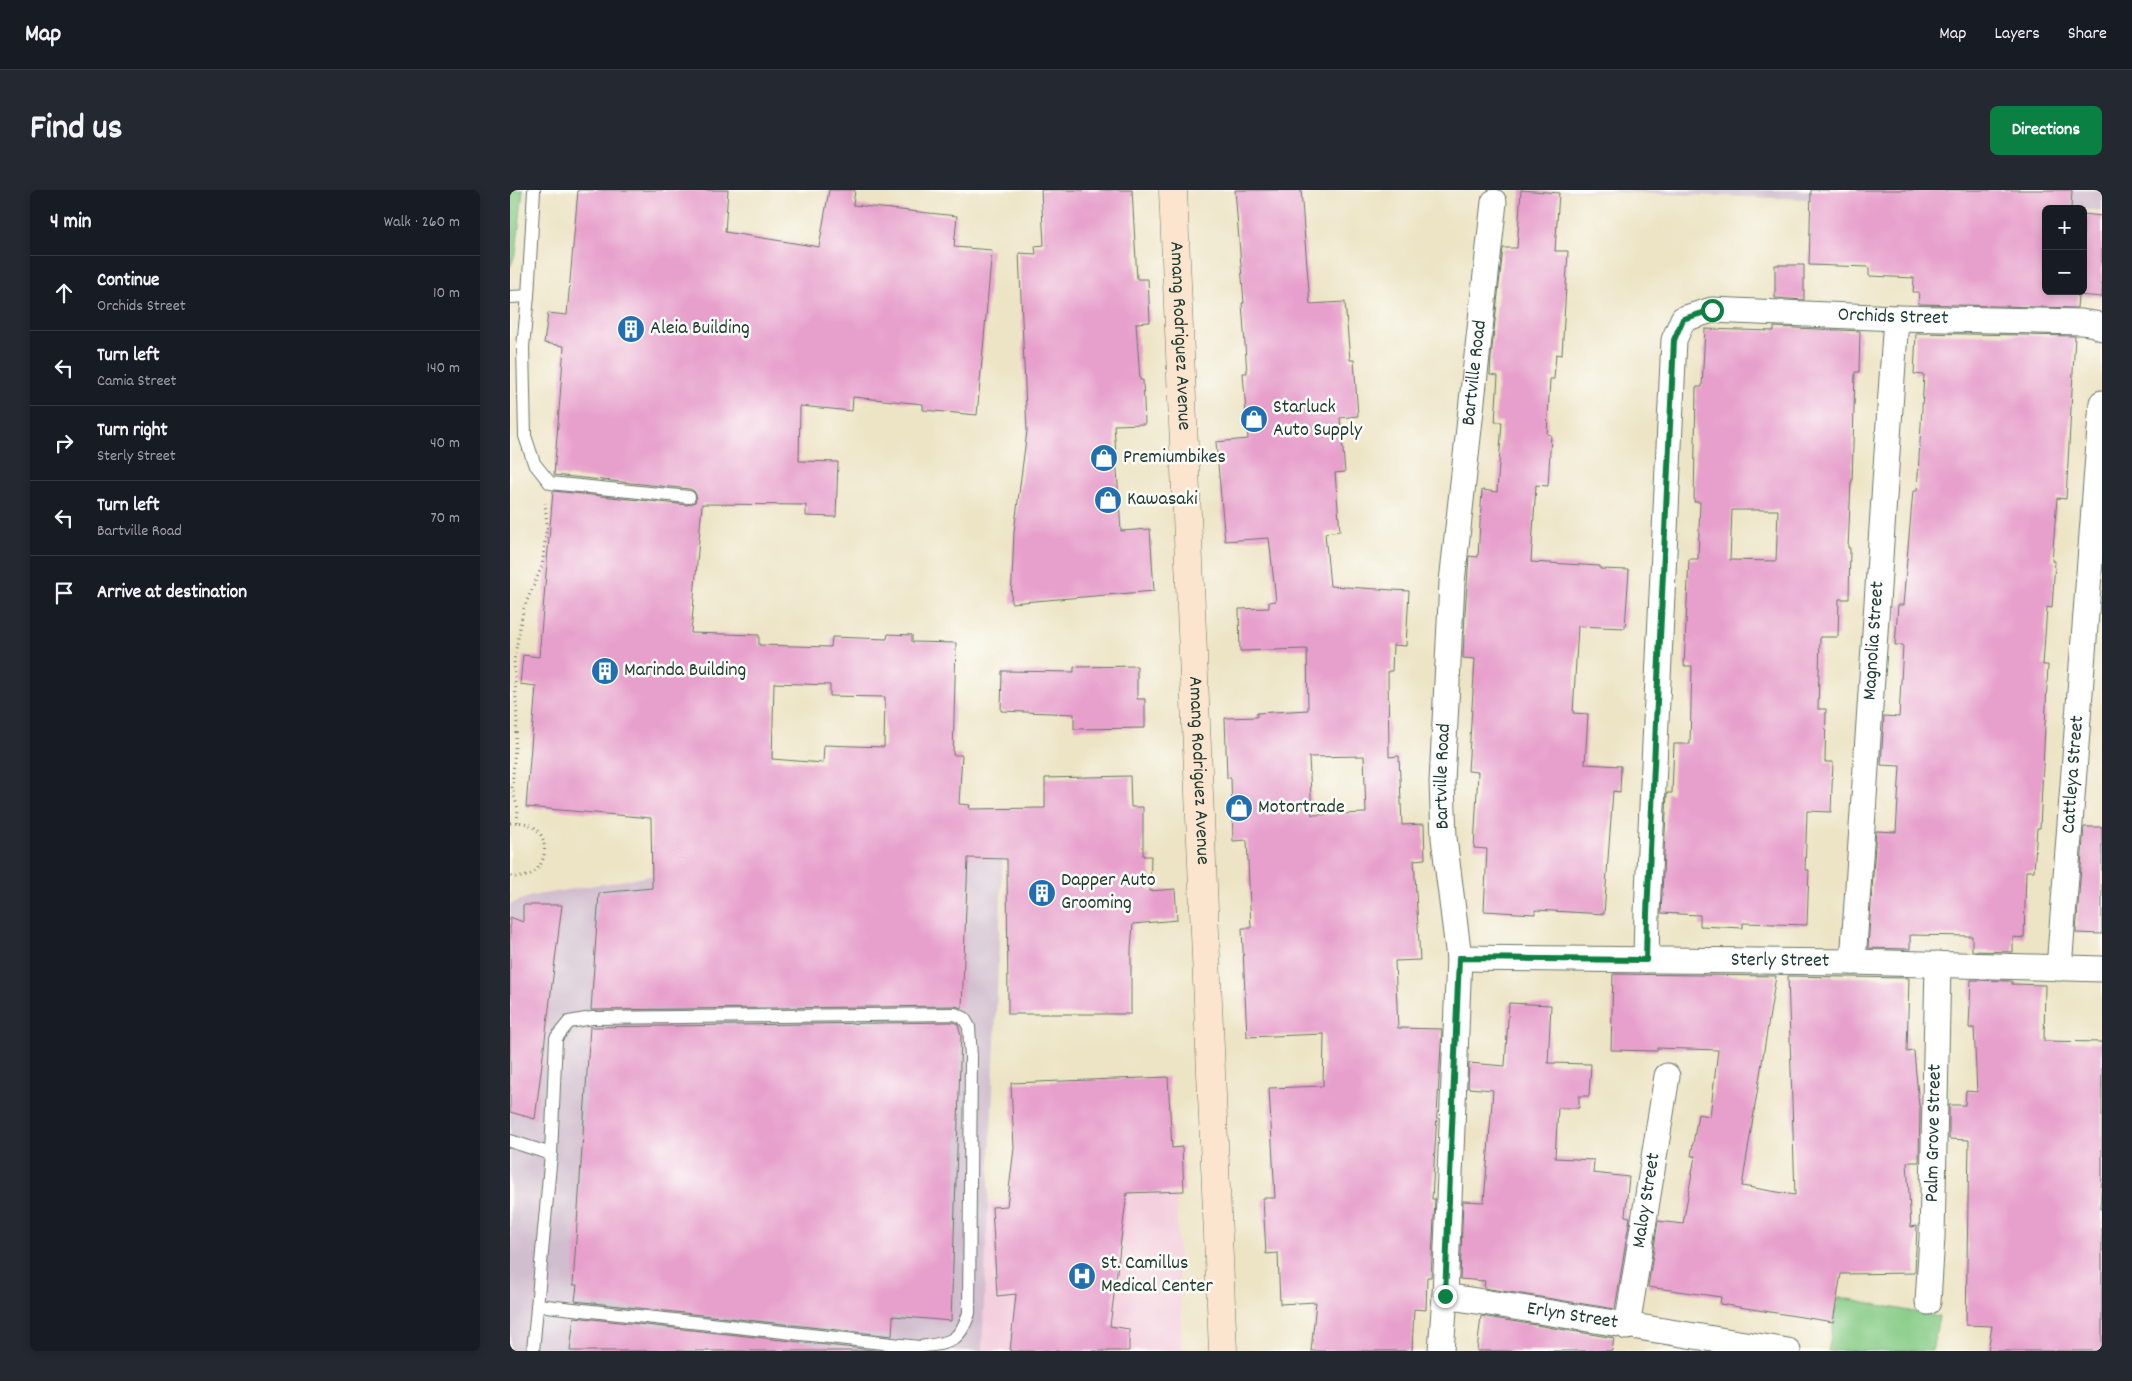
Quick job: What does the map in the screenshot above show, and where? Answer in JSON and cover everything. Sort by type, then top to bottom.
[{"type":"main road","name":"Amang Rodriguez Avenue","points":[[1173,190],[1223,1351]]},
{"type":"street","name":"Bartville Road","points":[[1440,1351],[1445,1296],[1459,958],[1444,838],[1443,773],[1452,582],[1494,202]]},
{"type":"street","name":"Orchids Street","points":[[1646,960],[1674,340],[1683,319],[1712,310],[1896,318],[2081,322],[2095,324],[2102,328]]},
{"type":"street","name":"Magnolia Street","points":[[1853,962],[1896,318]]},
{"type":"street","name":"Cattleya Street","points":[[2059,968],[2102,403]]},
{"type":"street","name":"Sterly Street","points":[[1459,958],[1853,962],[2102,969]]},
{"type":"street","name":"Palm Grove Street","points":[[1928,1302],[1932,1237],[1938,964]]},
{"type":"street","name":"Maloy Street","points":[[1627,1327],[1667,1076]]},
{"type":"street","name":"Erlyn Street","points":[[1445,1296],[1627,1327],[1788,1351]]},
{"type":"lane","points":[[534,190],[523,347],[525,436],[534,463],[550,483],[689,497]]},
{"type":"lane","points":[[510,298],[528,296]]},
{"type":"lane","points":[[533,1351],[537,1305],[551,1154],[556,1038],[568,1022],[592,1018],[955,1014],[964,1018],[969,1027],[971,1057],[969,1313],[964,1329],[949,1343],[919,1347],[537,1305]]},
{"type":"lane","points":[[510,1141],[551,1154]]},
{"type":"path","points":[[517,822],[518,809],[512,788],[517,720],[514,660],[523,610],[542,566],[547,525],[545,500],[550,483]]},
{"type":"path","points":[[510,824],[517,822],[528,824],[541,834],[544,841],[545,854],[543,861],[534,872],[521,877],[510,876]]},
{"type":"shaded area","points":[[1553,190],[2102,190],[2102,211],[2087,209],[2087,205],[2042,205],[2042,208]]},
{"type":"shaded area","points":[[1003,850],[982,1351],[510,1351],[510,904],[531,896],[684,870]]},
{"type":"shaded area","name":"St. Camillus Medical Center","points":[[1176,1192],[1182,1351],[982,1351],[988,1201]]},
{"type":"green space","points":[[510,190],[523,190],[516,253],[510,267]]},
{"type":"green space","points":[[1839,1297],[1939,1317],[1932,1351],[1828,1351]]},
{"type":"building","points":[[578,190],[728,190],[725,232],[819,247],[829,190],[855,190],[853,205],[957,216],[954,247],[992,250],[977,415],[923,410],[923,404],[853,397],[852,411],[800,406],[799,461],[838,462],[836,517],[806,516],[806,505],[702,504],[691,633],[759,635],[759,645],[831,647],[832,637],[887,639],[888,634],[912,635],[912,642],[956,643],[953,755],[962,755],[959,804],[970,805],[969,809],[1045,808],[1045,778],[1130,776],[1131,807],[1143,807],[1143,856],[1151,856],[1150,891],[1175,889],[1177,920],[1133,924],[1131,1014],[1008,1014],[1007,859],[968,858],[962,1008],[955,1006],[591,1010],[599,893],[652,888],[651,818],[526,807],[536,686],[520,684],[523,655],[539,657],[553,491],[688,505],[695,502],[697,497],[694,491],[690,489],[554,475],[564,346],[544,343],[548,313],[567,315]],"holes":[[[774,683],[830,685],[830,696],[885,697],[884,747],[824,745],[823,763],[772,759]]]},
{"type":"building","points":[[1041,190],[1132,190],[1137,279],[1148,279],[1150,322],[1136,323],[1140,380],[1143,380],[1145,424],[1114,425],[1121,531],[1150,529],[1154,591],[1011,603],[1014,532],[1027,431],[1019,253],[1036,254],[1035,246],[1044,245]]},
{"type":"building","points":[[1235,190],[1301,190],[1310,304],[1345,302],[1350,360],[1354,360],[1358,416],[1340,418],[1345,472],[1335,473],[1340,531],[1325,533],[1330,586],[1409,591],[1406,646],[1393,645],[1392,671],[1388,671],[1389,757],[1399,756],[1402,825],[1424,824],[1425,859],[1414,860],[1420,960],[1395,961],[1398,1028],[1442,1029],[1432,1199],[1435,1199],[1431,1277],[1427,1277],[1426,1310],[1414,1309],[1412,1351],[1311,1351],[1316,1302],[1280,1304],[1278,1253],[1266,1254],[1263,1198],[1275,1198],[1269,1088],[1323,1086],[1324,1034],[1247,1037],[1242,928],[1251,928],[1247,840],[1233,841],[1231,778],[1227,778],[1225,718],[1257,717],[1257,713],[1308,710],[1307,649],[1240,651],[1239,609],[1269,608],[1269,602],[1276,601],[1269,538],[1225,541],[1216,442],[1248,439],[1243,373],[1247,373],[1242,303],[1244,303]],"holes":[[[1364,756],[1366,813],[1312,815],[1309,757]]]},
{"type":"building","points":[[1521,190],[1559,193],[1555,251],[1568,251],[1562,355],[1556,354],[1554,379],[1550,379],[1547,434],[1551,435],[1548,486],[1536,485],[1531,562],[1600,566],[1600,569],[1629,570],[1625,628],[1578,626],[1573,713],[1588,714],[1585,764],[1621,766],[1620,792],[1613,791],[1604,914],[1535,910],[1535,914],[1484,911],[1487,849],[1474,848],[1478,772],[1468,771],[1475,659],[1463,658],[1469,556],[1478,557],[1482,490],[1497,492],[1502,422],[1495,422],[1498,376],[1490,375],[1491,358],[1503,248],[1517,248]]},
{"type":"building","points":[[1811,190],[2072,190],[2071,205],[2042,205],[2042,295],[2078,295],[2077,308],[1918,304],[1919,292],[1913,292],[1914,278],[1869,276],[1869,267],[1809,265]]},
{"type":"building","points":[[2087,214],[2102,216],[2102,297],[2078,295],[2087,295]]},
{"type":"building","points":[[1775,265],[1804,265],[1804,300],[1775,298]]},
{"type":"building","points":[[1774,327],[1860,331],[1859,372],[1855,372],[1848,548],[1850,548],[1849,599],[1839,599],[1838,637],[1820,637],[1818,709],[1826,709],[1825,762],[1833,762],[1831,812],[1807,811],[1805,870],[1809,870],[1807,925],[1743,923],[1743,928],[1700,926],[1700,915],[1661,913],[1667,793],[1672,793],[1674,744],[1690,744],[1692,666],[1684,666],[1689,559],[1698,559],[1700,502],[1694,502],[1696,387],[1702,387],[1705,329],[1774,331]],"holes":[[[1732,510],[1778,510],[1776,561],[1730,560]]]},
{"type":"building","points":[[1916,333],[2075,336],[2066,499],[2057,498],[2052,561],[2055,561],[2052,608],[2047,607],[2043,665],[2048,665],[2040,828],[2037,828],[2034,871],[2026,871],[2024,938],[2013,937],[2013,952],[1972,951],[1972,936],[1910,935],[1910,949],[1868,948],[1876,831],[1896,832],[1900,766],[1881,765],[1884,716],[1899,717],[1903,645],[1895,645],[1898,605],[1903,605],[1913,491],[1917,491],[1924,375],[1914,374]]},
{"type":"building","points":[[1137,666],[1137,699],[1145,699],[1145,728],[1074,729],[1074,714],[1001,711],[1002,671],[1074,672],[1074,667]]},
{"type":"building","points":[[2084,827],[2102,827],[2102,934],[2076,933]]},
{"type":"building","points":[[523,905],[562,905],[535,1119],[510,1112],[510,917],[523,922]]},
{"type":"building","points":[[1613,974],[1776,976],[1742,1186],[1795,1195],[1788,976],[1909,978],[1907,1052],[1914,1051],[1920,1106],[1919,1162],[1907,1162],[1911,1227],[1917,1226],[1915,1273],[1841,1274],[1833,1322],[1720,1304],[1721,1297],[1648,1287],[1658,1221],[1683,1224],[1695,1156],[1691,1156],[1698,1114],[1710,1116],[1718,1050],[1657,1048],[1657,1051],[1611,1050]]},
{"type":"building","points":[[1971,980],[2012,981],[2012,984],[2045,985],[2044,1041],[2102,1042],[2102,1178],[2100,1209],[2102,1209],[2102,1351],[1988,1351],[1992,1326],[1966,1325],[1969,1140],[1949,1139],[1949,1105],[1965,1105],[1966,1091],[1977,1092],[1974,1028],[1969,1028]]},
{"type":"building","points":[[1509,1003],[1551,1005],[1548,1063],[1591,1064],[1589,1096],[1579,1096],[1579,1108],[1558,1108],[1555,1158],[1594,1160],[1593,1173],[1629,1177],[1625,1216],[1630,1217],[1615,1309],[1484,1288],[1485,1281],[1460,1279],[1463,1201],[1484,1202],[1493,1090],[1468,1088],[1469,1063],[1505,1066]]},
{"type":"building","points":[[953,1022],[958,1024],[961,1036],[951,1321],[893,1316],[892,1336],[575,1301],[577,1285],[573,1285],[590,1027]]},
{"type":"building","points":[[1168,1077],[1172,1148],[1182,1147],[1184,1191],[1127,1193],[1110,1326],[1129,1329],[1129,1351],[1010,1351],[1016,1294],[997,1296],[992,1207],[1007,1206],[1014,1148],[1011,1083]]},
{"type":"building","points":[[1481,1316],[1614,1338],[1612,1351],[1477,1351]]},
{"type":"building","points":[[574,1317],[881,1351],[570,1351]]},
{"type":"place","name":"Aleia Building","points":[[631,329]]},
{"type":"place","name":"Starluck Auto Supply","points":[[1254,419]]},
{"type":"place","name":"Premiumbikes","points":[[1104,458]]},
{"type":"place","name":"Kawasaki","points":[[1108,500]]},
{"type":"place","name":"Marinda Building","points":[[605,671]]},
{"type":"place","name":"Motortrade","points":[[1239,808]]},
{"type":"place","name":"Dapper Auto Grooming","points":[[1042,893]]},
{"type":"place","name":"St. Camillus Medical Center","points":[[1082,1276]]},
{"type":"route","points":[[1445,1296],[1459,958],[1646,960],[1674,340],[1683,319],[1712,310]]}]
